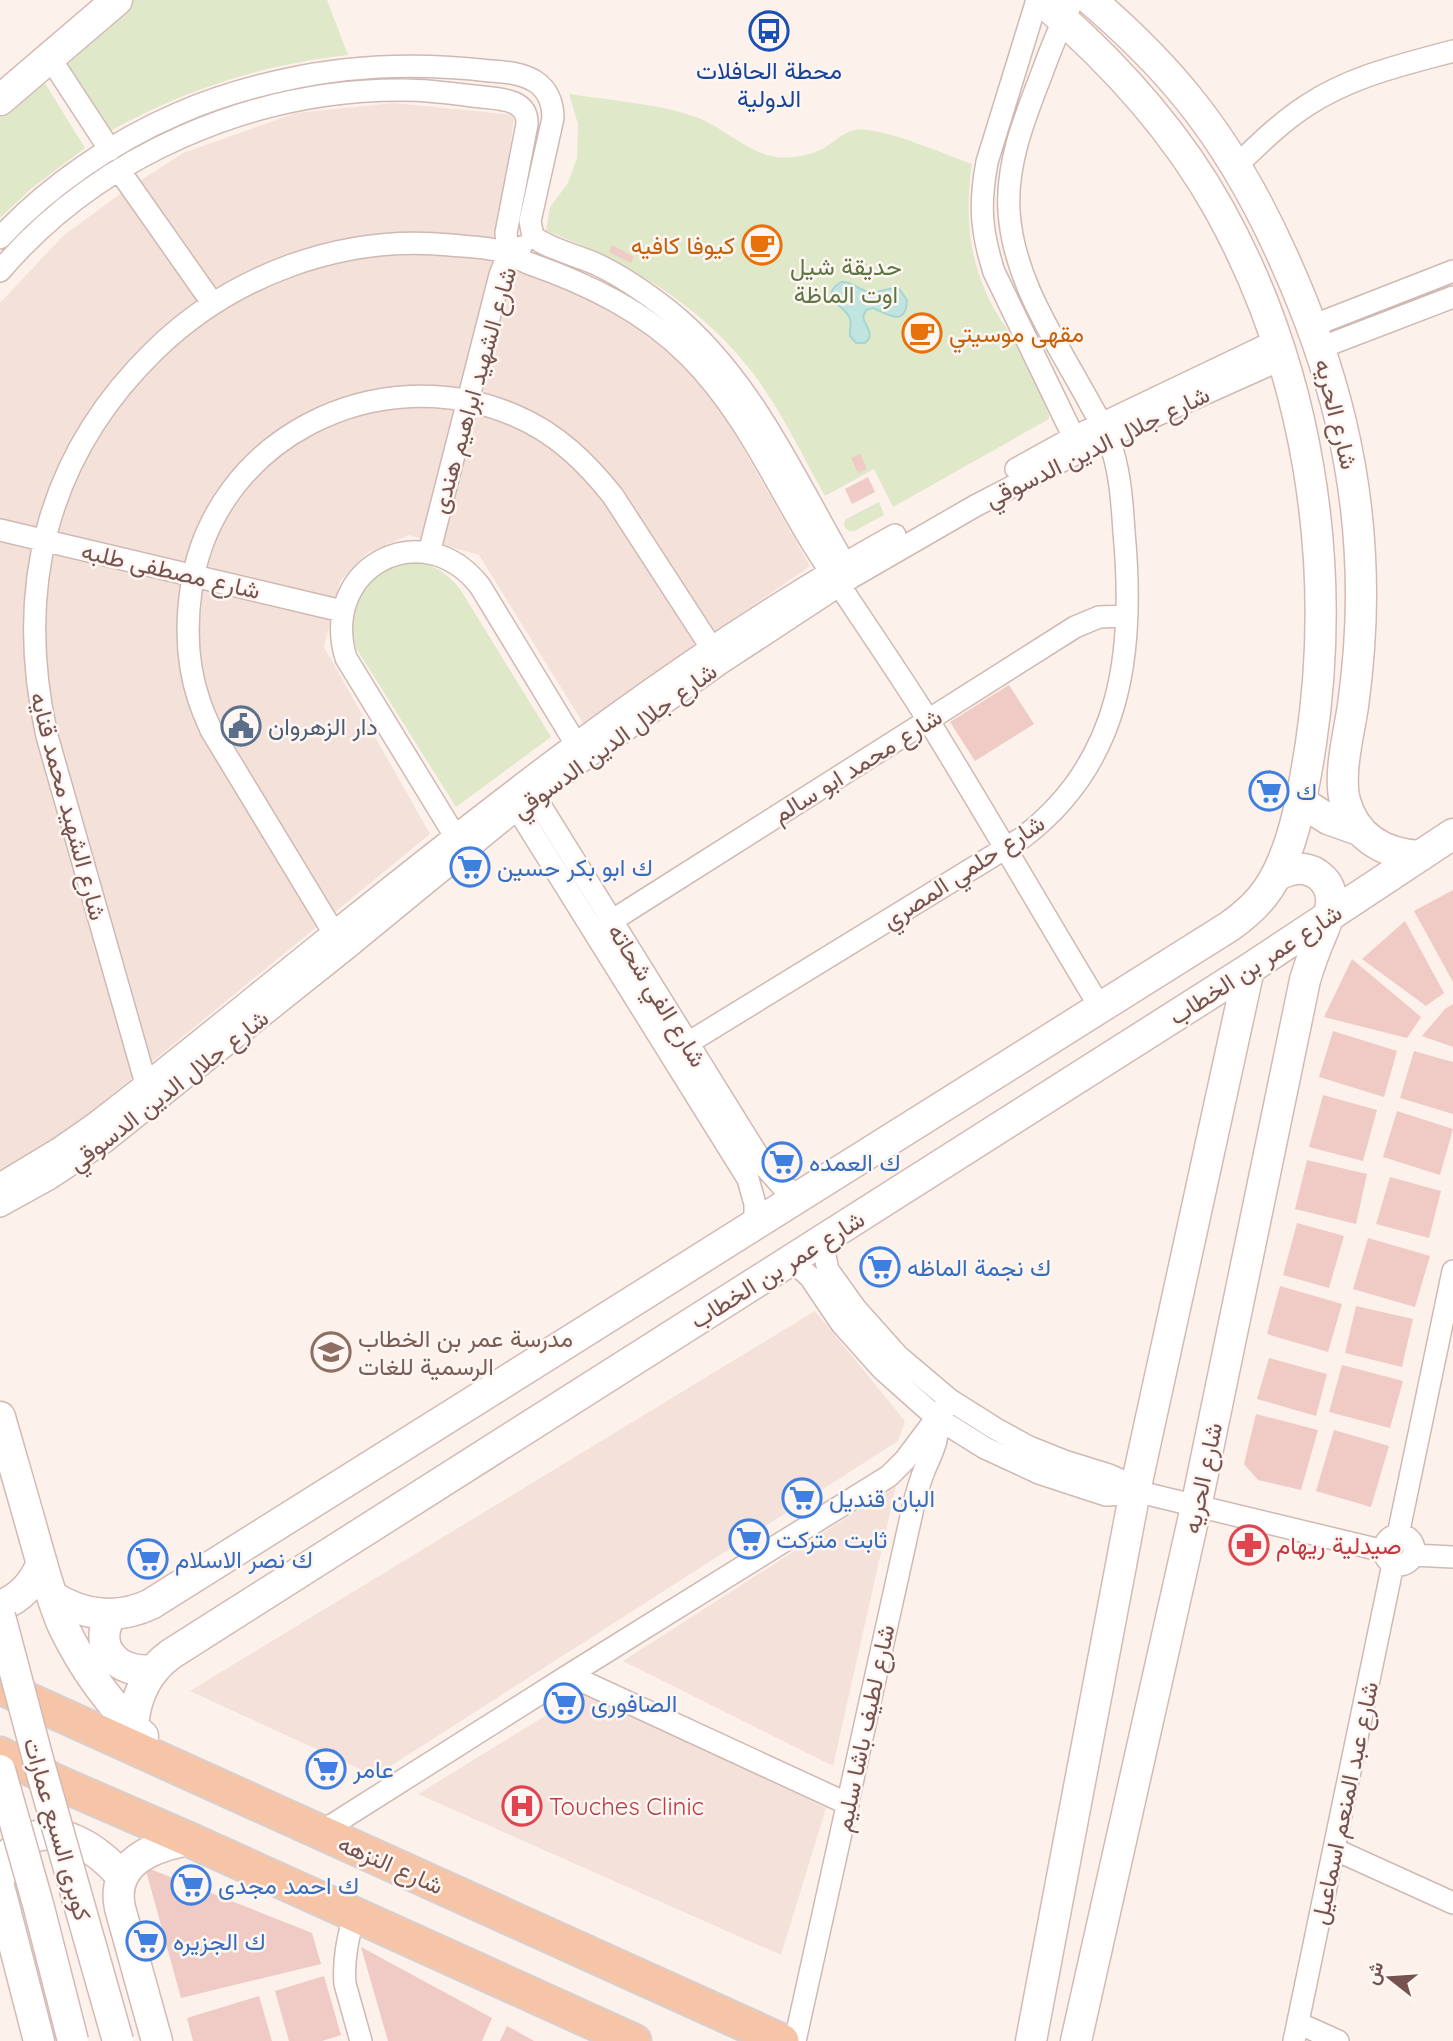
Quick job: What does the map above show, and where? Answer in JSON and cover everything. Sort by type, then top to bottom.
[{"type":"main road","name":"شارع النزهه","points":[[0,1687],[782,2041]]},
{"type":"main road","points":[[0,1754],[61,1784],[634,2041]]},
{"type":"street","points":[[0,100],[117,0]]},
{"type":"street","points":[[1039,0],[987,162],[981,218],[985,246],[994,272],[1077,444]]},
{"type":"street","name":"شارع الحريه","points":[[1039,0],[1068,10],[1092,46],[1139,95],[1160,122],[1204,185],[1244,259],[1280,350],[1300,424],[1311,484],[1320,575],[1320,636],[1316,698],[1307,766],[1300,801],[1276,876]]},
{"type":"street","name":"شارع الحريه","points":[[1091,0],[1124,29],[1175,82],[1203,116],[1236,166],[1277,244],[1316,337],[1346,438],[1357,511],[1361,566],[1360,632],[1343,780],[1344,797],[1359,830],[1371,841],[1402,855],[1420,856]]},
{"type":"street","name":"شارع حلمي المصري","points":[[679,1049],[1030,832],[1053,812],[1079,781],[1100,746],[1111,718],[1118,688],[1127,616],[1127,566],[1117,468],[1105,431],[1028,288],[1014,250],[1009,210],[1011,169],[1016,149],[1036,88],[1068,10]]},
{"type":"street","points":[[1236,166],[1290,117],[1338,88],[1372,74],[1453,51]]},
{"type":"street","points":[[50,58],[110,150]]},
{"type":"street","points":[[0,238],[60,183],[110,150],[154,125],[200,104],[254,87],[326,73],[409,66],[471,68],[520,75],[536,82],[549,95],[553,118],[530,221],[533,236],[541,242],[600,265],[629,282],[670,311],[733,376],[761,418],[841,574],[1100,1007]]},
{"type":"street","points":[[521,106],[542,88]]},
{"type":"street","points":[[0,271],[53,218],[92,188],[175,140],[263,108],[334,94],[405,90],[507,100],[521,106],[525,111],[527,124],[506,233],[511,255]]},
{"type":"street","points":[[119,170],[213,304]]},
{"type":"street","name":"شارع الشهيد ابراهيم هندى","points":[[429,552],[500,275],[511,255],[533,236]]},
{"type":"street","name":"شارع الشهيد محمد قنايه","points":[[152,1105],[47,736],[34,651],[34,608],[44,540],[64,481],[95,422],[114,394],[160,345],[213,304],[282,268],[319,256],[396,243],[473,247],[511,255],[565,275],[606,295],[648,321],[688,355],[723,395],[742,422],[841,574]]},
{"type":"street","points":[[1316,337],[1453,271]]},
{"type":"street","points":[[1316,337],[1453,297]]},
{"type":"street","name":"شارع جلال الدين الدسوقي","points":[[530,788],[576,744],[841,574],[1077,444],[1280,350]]},
{"type":"street","points":[[345,950],[211,730],[199,701],[192,671],[188,609],[200,549],[212,521],[228,495],[247,471],[269,450],[320,417],[348,406],[408,395],[468,400],[527,422],[580,458],[613,496],[716,655]]},
{"type":"street","name":"شارع مصطفى طلبه","points":[[0,530],[342,611]]},
{"type":"street","points":[[455,836],[346,657],[340,629],[342,611],[352,587],[373,566],[400,554],[429,552],[463,568],[480,586],[576,744]]},
{"type":"street","name":"شارع محمد ابو سالم","points":[[594,932],[1082,623],[1108,616],[1127,616]]},
{"type":"street","name":"شارع جلال الدين الدسوقي","points":[[0,1206],[76,1163],[152,1105],[345,950],[512,802],[716,655]]},
{"type":"street","name":"شارع الفي شحاته","points":[[530,788],[612,920],[748,1179],[754,1197],[755,1224]]},
{"type":"street","points":[[1300,801],[1328,819],[1359,830]]},
{"type":"street","name":"شارع جلال الدين الدسوقي","points":[[0,1184],[67,1143],[145,1084],[455,836],[512,802]]},
{"type":"street","name":"شارع الفي شحاته","points":[[512,802],[594,932],[768,1173],[783,1186],[802,1195]]},
{"type":"street","name":"شارع عمر بن الخطاب","points":[[133,1727],[138,1696],[153,1670],[171,1654],[1329,917],[1453,834]]},
{"type":"street","points":[[1276,876],[1293,869],[1303,869],[1319,876],[1325,882],[1332,899],[1329,917]]},
{"type":"street","name":"شارع عمر بن الخطاب","points":[[52,1596],[85,1611],[112,1614],[151,1604],[1239,919],[1263,896],[1276,876]]},
{"type":"street","name":"شارع الحريه","points":[[1076,2041],[1196,1507],[1305,980],[1329,917]]},
{"type":"street","points":[[1031,2041],[1135,1491],[1249,968]]},
{"type":"street","points":[[825,1238],[826,1264],[843,1292],[898,1356],[950,1400],[1029,1447],[1109,1475],[1135,1491],[1392,1550],[1403,1565],[1411,1560],[1413,1555],[1453,1557]]},
{"type":"street","points":[[787,1262],[810,1277],[848,1331],[882,1369],[937,1418],[985,1448],[1039,1474],[1106,1495],[1135,1491]]},
{"type":"street","name":"شارع عبد المنعم اسماعيل","points":[[1296,2032],[1392,1550],[1453,1271]]},
{"type":"street","points":[[321,1832],[889,1476],[905,1460],[950,1400]]},
{"type":"street","points":[[0,1417],[52,1596],[64,1628],[110,1701],[167,1762]]},
{"type":"street","name":"شارع لطيف باشا سليم","points":[[795,2041],[914,1503],[921,1479],[936,1446],[937,1418]]},
{"type":"street","points":[[889,1476],[906,1486],[914,1503]]},
{"type":"street","points":[[0,1606],[26,1590],[42,1563]]},
{"type":"street","points":[[112,1614],[104,1634],[109,1654],[132,1670],[153,1670]]},
{"type":"street","name":"كوبرى السبع عمارات","points":[[0,1616],[118,2041]]},
{"type":"street","points":[[569,1675],[848,1804]]},
{"type":"street","name":"كوبرى السبع عمارات","points":[[0,1770],[73,2041]]},
{"type":"street","points":[[0,1878],[11,1853],[26,1840],[44,1835],[63,1836],[88,1847],[122,1877]]},
{"type":"street","points":[[157,2041],[119,1900],[119,1884],[131,1864],[151,1851],[190,1840]]},
{"type":"street","points":[[1334,1849],[1453,1903]]},
{"type":"street","points":[[0,1890],[36,2040]]},
{"type":"street","points":[[354,1914],[345,1956],[345,1984],[361,2041]]},
{"type":"street","points":[[1296,2032],[1338,2041]]},
{"type":"shaded area","points":[[394,103],[514,115],[497,261],[558,284],[631,322],[703,378],[810,566],[583,723],[479,555],[409,535],[367,553],[340,581],[324,647],[430,834],[54,1142],[0,1173],[0,303],[63,236],[120,194],[183,153],[296,113]]},
{"type":"shaded area","points":[[815,1311],[905,1421],[898,1441],[375,1776],[190,1691]]},
{"type":"shaded area","points":[[896,1486],[833,1766],[623,1661]]},
{"type":"shaded area","points":[[589,1689],[826,1808],[781,1955],[418,1794]]},
{"type":"green space","points":[[107,0],[327,0],[348,55],[284,65],[224,81],[166,103],[108,132],[53,45]]},
{"type":"green space","points":[[30,59],[85,148],[32,188],[0,218],[0,83]]},
{"type":"green space","name":"حديقة شيل اوت الماظة","points":[[569,94],[650,106],[696,117],[754,150],[776,157],[803,156],[822,149],[848,132],[866,130],[896,136],[972,164],[969,217],[977,268],[994,308],[1032,370],[1049,419],[893,507],[874,469],[825,496],[785,422],[758,380],[714,330],[690,309],[636,273],[577,243],[546,231],[550,207],[568,183],[577,158],[578,124]]},
{"type":"green space","points":[[879,502],[884,515],[854,531],[845,528],[846,519]]},
{"type":"green space","points":[[414,561],[440,570],[460,589],[551,737],[456,807],[356,648],[351,634],[350,621],[356,594],[387,566]]},
{"type":"water","points":[[841,282],[869,292],[899,289],[907,300],[906,309],[903,314],[895,317],[873,308],[866,310],[863,317],[870,337],[865,343],[856,343],[850,336],[851,321],[848,314],[835,302],[831,293]]},
{"type":"building","points":[[612,245],[634,257],[631,263],[609,252]]},
{"type":"building","points":[[860,454],[867,469],[858,473],[851,458]]},
{"type":"building","points":[[868,477],[875,492],[852,504],[845,489]]},
{"type":"building","points":[[1009,685],[1034,724],[975,761],[950,722]]},
{"type":"building","points":[[1453,890],[1453,982],[1414,911]]},
{"type":"building","points":[[1405,921],[1444,993],[1426,1006],[1362,959]]},
{"type":"building","points":[[1352,959],[1421,1017],[1407,1038],[1324,1017]]},
{"type":"building","points":[[1453,1004],[1453,1047],[1422,1036],[1445,1009]]},
{"type":"building","points":[[1333,1031],[1397,1051],[1384,1097],[1319,1077]]},
{"type":"building","points":[[1414,1051],[1453,1062],[1453,1114],[1400,1098]]},
{"type":"building","points":[[1323,1095],[1377,1110],[1363,1161],[1309,1147]]},
{"type":"building","points":[[1397,1111],[1453,1129],[1440,1175],[1383,1157]]},
{"type":"building","points":[[1307,1160],[1367,1174],[1356,1224],[1295,1209]]},
{"type":"building","points":[[1390,1177],[1441,1191],[1429,1238],[1376,1224]]},
{"type":"building","points":[[1297,1223],[1344,1236],[1329,1288],[1283,1275]]},
{"type":"building","points":[[1368,1238],[1430,1256],[1415,1307],[1353,1289]]},
{"type":"building","points":[[1280,1286],[1342,1304],[1328,1352],[1267,1334]]},
{"type":"building","points":[[1356,1306],[1413,1319],[1402,1367],[1345,1353]]},
{"type":"building","points":[[1269,1358],[1327,1374],[1316,1416],[1257,1399]]},
{"type":"building","points":[[1342,1365],[1403,1381],[1390,1428],[1329,1412]]},
{"type":"building","points":[[1256,1414],[1318,1430],[1301,1490],[1258,1480],[1244,1464]]},
{"type":"building","points":[[1334,1430],[1389,1446],[1371,1507],[1316,1491]]},
{"type":"building","points":[[145,1867],[312,1933],[321,1964],[181,1998]]},
{"type":"building","points":[[361,1947],[492,2018],[482,2041],[388,2041]]},
{"type":"building","points":[[324,1976],[341,2035],[322,2041],[289,2041],[275,1991]]},
{"type":"building","points":[[259,1996],[272,2041],[193,2041],[187,2018]]},
{"type":"building","points":[[507,2026],[534,2041],[500,2041]]},
{"type":"place","name":"محطة الحافلات الدولية","points":[[769,31]]},
{"type":"place","name":"كيوفا كافيه","points":[[762,245]]},
{"type":"place","name":"مقهى موسيتي","points":[[922,333]]},
{"type":"place","name":"دار الزهروان","points":[[241,726]]},
{"type":"place","name":"ك","points":[[1269,791]]},
{"type":"place","name":"ك ابو بكر حسين","points":[[470,867]]},
{"type":"place","name":"ك العمده","points":[[782,1162]]},
{"type":"place","name":"ك نجمة الماظه","points":[[880,1267]]},
{"type":"place","name":"مدرسة عمر بن الخطاب الرسمية للغات","points":[[331,1352]]},
{"type":"place","name":"البان قنديل","points":[[802,1498]]},
{"type":"place","name":"ثابت متركت","points":[[749,1539]]},
{"type":"place","name":"صيدلية ريهام","points":[[1249,1545]]},
{"type":"place","name":"ك نصر الاسلام","points":[[148,1559]]},
{"type":"place","name":"الصافورى","points":[[564,1703]]},
{"type":"place","name":"عامر","points":[[326,1769]]},
{"type":"place","name":"Touches Clinic","points":[[522,1806]]},
{"type":"place","name":"ك احمد مجدى","points":[[191,1885]]},
{"type":"place","name":"ك الجزيره","points":[[146,1941]]}]
